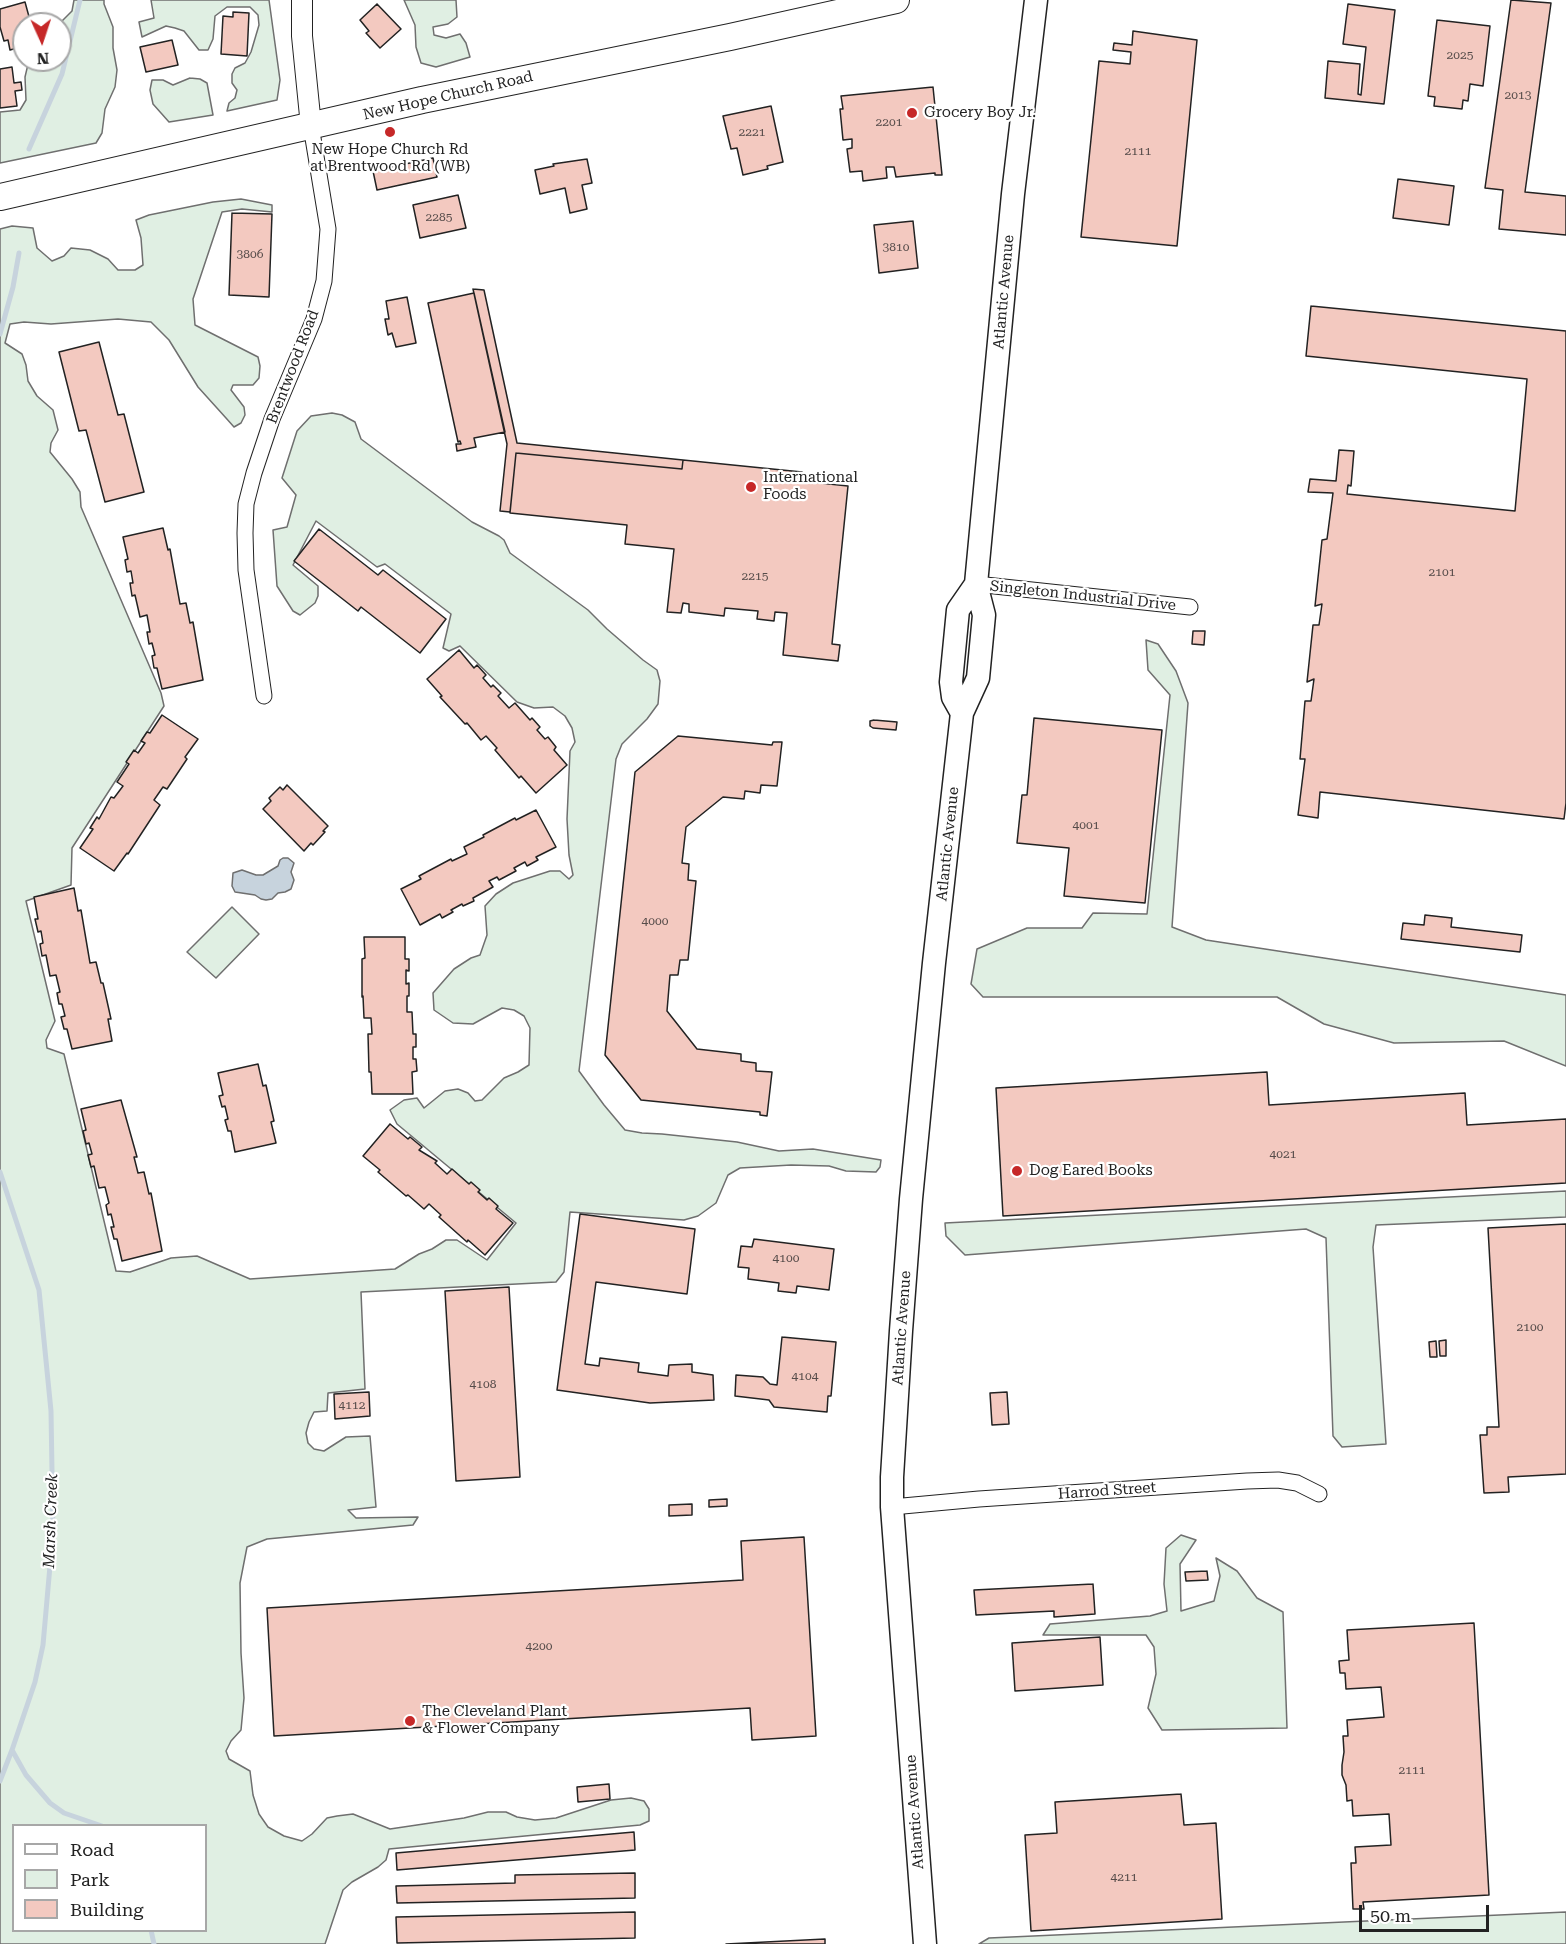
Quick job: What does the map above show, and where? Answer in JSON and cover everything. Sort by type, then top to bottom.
[{"type":"main road","name":"New Hope Church Road","points":[[0,197],[422,100],[730,37],[896,0]]},
{"type":"main road","name":"Atlantic Avenue","points":[[925,1944],[892,1507],[892,1477],[910,1211],[934,963],[962,713],[953,697],[951,682],[958,610],[976,584],[1013,194],[1036,0]]},
{"type":"street","name":"Brentwood Road","points":[[264,696],[246,570],[244,533],[246,504],[269,429],[314,319],[324,281],[328,229],[311,126],[302,36],[302,0]]},
{"type":"street","name":"Singleton Industrial Drive","points":[[976,584],[1190,607]]},
{"type":"street","name":"Harrod Street","points":[[892,1507],[979,1499],[1278,1480],[1297,1483],[1319,1494]]},
{"type":"green space","points":[[74,0],[104,0],[113,27],[113,48],[117,70],[115,87],[105,109],[102,133],[96,143],[0,163],[0,112],[20,110],[26,100],[26,72],[72,72]]},
{"type":"green space","points":[[151,0],[269,0],[280,80],[277,100],[227,111],[237,90],[232,83],[232,74],[235,68],[245,63],[251,52],[259,25],[258,15],[250,7],[227,7],[215,16],[213,39],[208,50],[199,50],[184,31],[175,28],[166,26],[142,37],[139,22],[154,18]]},
{"type":"green space","points":[[404,0],[456,0],[457,17],[448,24],[433,27],[434,35],[446,38],[460,34],[466,43],[470,57],[436,67],[421,63],[416,47],[415,25]]},
{"type":"green space","points":[[190,78],[200,79],[207,83],[213,115],[169,122],[153,104],[150,90],[152,80],[163,80],[173,85]]},
{"type":"green space","points":[[241,199],[272,205],[272,212],[242,209],[222,212],[193,299],[195,325],[258,357],[259,378],[253,385],[233,385],[231,390],[244,407],[245,415],[241,423],[234,427],[198,387],[169,340],[151,322],[118,319],[51,324],[24,322],[10,324],[5,343],[22,354],[28,381],[37,396],[53,410],[58,430],[51,443],[50,452],[80,492],[81,507],[161,693],[164,706],[72,848],[71,885],[26,901],[55,1021],[46,1040],[47,1048],[64,1054],[116,1271],[130,1272],[171,1258],[197,1256],[250,1279],[395,1269],[446,1240],[457,1240],[487,1260],[516,1223],[397,1124],[390,1110],[404,1100],[417,1098],[424,1108],[445,1091],[458,1089],[468,1093],[475,1101],[482,1100],[504,1078],[529,1065],[530,1028],[524,1016],[514,1010],[502,1008],[473,1024],[453,1023],[434,1010],[433,993],[454,969],[480,955],[487,935],[485,906],[496,894],[513,883],[550,871],[560,871],[569,879],[573,875],[569,855],[567,819],[570,751],[575,742],[572,728],[565,716],[553,707],[534,708],[517,702],[460,646],[449,651],[443,648],[451,614],[385,564],[377,567],[316,521],[293,565],[318,586],[318,596],[315,603],[300,615],[293,611],[277,586],[273,530],[287,527],[296,495],[282,478],[297,431],[311,416],[332,413],[355,422],[361,439],[472,522],[499,536],[504,540],[510,553],[588,610],[607,629],[657,670],[660,681],[658,704],[647,719],[622,744],[616,759],[579,1071],[604,1105],[625,1130],[737,1142],[779,1151],[813,1149],[881,1160],[876,1172],[846,1171],[829,1166],[791,1165],[740,1168],[728,1175],[716,1203],[698,1216],[684,1220],[570,1212],[564,1272],[556,1282],[361,1292],[365,1389],[328,1393],[327,1411],[314,1412],[309,1422],[306,1433],[308,1443],[314,1449],[324,1451],[346,1437],[370,1436],[376,1507],[348,1510],[356,1518],[418,1517],[413,1525],[267,1539],[247,1547],[240,1583],[244,1698],[241,1730],[226,1751],[229,1759],[250,1771],[253,1795],[259,1814],[268,1827],[284,1836],[302,1841],[327,1818],[353,1814],[390,1829],[464,1818],[488,1812],[506,1812],[517,1817],[535,1820],[556,1818],[611,1800],[631,1798],[644,1801],[649,1809],[649,1821],[640,1825],[389,1849],[386,1860],[343,1890],[325,1944],[0,1944],[0,229],[12,226],[33,228],[37,248],[52,261],[64,256],[71,248],[90,250],[108,259],[118,270],[135,270],[143,265],[141,238],[136,220],[149,215],[213,202]]},
{"type":"green space","points":[[1146,640],[1158,644],[1176,671],[1188,703],[1172,927],[1206,940],[1566,995],[1566,1066],[1504,1041],[1394,1043],[1324,1024],[1277,997],[983,997],[971,984],[977,949],[1027,928],[1082,928],[1093,913],[1147,914],[1170,695],[1148,670]]},
{"type":"green space","points":[[232,907],[259,934],[216,978],[187,952]]},
{"type":"green space","points":[[1566,1191],[1566,1217],[1376,1225],[1373,1247],[1386,1444],[1342,1447],[1333,1436],[1326,1238],[1306,1229],[965,1255],[946,1236],[945,1223]]},
{"type":"green space","points":[[1181,1535],[1196,1540],[1180,1564],[1181,1611],[1214,1601],[1220,1576],[1216,1558],[1237,1571],[1257,1598],[1283,1612],[1287,1728],[1162,1730],[1148,1708],[1156,1674],[1154,1647],[1146,1635],[1043,1635],[1050,1624],[1150,1616],[1167,1611],[1164,1584],[1166,1548]]},
{"type":"green space","points":[[1566,1912],[1566,1944],[979,1944],[989,1938]]},
{"type":"shaded area","points":[[283,858],[288,858],[294,863],[291,872],[294,880],[291,889],[266,900],[255,895],[235,892],[232,886],[233,873],[242,870],[263,875],[278,866]]},
{"type":"building","points":[[1511,0],[1551,3],[1525,192],[1566,196],[1566,235],[1499,229],[1503,190],[1485,188]]},
{"type":"building","points":[[25,2],[28,12],[12,12],[12,49],[10,50],[8,40],[4,41],[0,27],[0,9]]},
{"type":"building","points":[[377,4],[401,29],[380,48],[366,33],[369,31],[360,20]]},
{"type":"building","points":[[1348,4],[1395,10],[1384,104],[1325,98],[1328,61],[1360,64],[1358,94],[1361,95],[1366,47],[1343,44]]},
{"type":"building","points":[[233,12],[249,13],[247,56],[221,54],[223,16],[233,17]]},
{"type":"building","points":[[1437,20],[1490,26],[1483,86],[1470,84],[1468,101],[1463,100],[1462,109],[1434,106],[1435,97],[1428,96]]},
{"type":"building","points":[[1133,31],[1197,40],[1177,246],[1081,237],[1099,61],[1130,64],[1131,52],[1113,50],[1114,43],[1132,45]]},
{"type":"building","points":[[172,40],[178,65],[146,72],[140,47]]},
{"type":"building","points":[[12,67],[14,83],[21,82],[22,90],[15,91],[17,106],[0,108],[0,69]]},
{"type":"building","points":[[933,87],[942,175],[935,175],[935,173],[896,177],[894,167],[886,167],[887,178],[863,181],[862,171],[850,172],[847,149],[852,148],[852,139],[843,140],[841,96]]},
{"type":"building","points":[[771,106],[783,162],[767,166],[768,169],[743,175],[737,148],[731,149],[723,116]]},
{"type":"building","points":[[433,158],[437,177],[377,190],[373,171]]},
{"type":"building","points":[[587,159],[592,183],[582,185],[587,209],[570,213],[565,188],[540,194],[535,170],[554,166],[553,164]]},
{"type":"building","points":[[1398,179],[1454,186],[1449,225],[1393,218]]},
{"type":"building","points":[[458,195],[466,228],[420,238],[413,205]]},
{"type":"building","points":[[232,213],[272,214],[269,297],[229,295]]},
{"type":"building","points":[[913,221],[918,268],[879,273],[874,225]]},
{"type":"building","points":[[473,289],[484,290],[517,443],[683,460],[682,469],[516,453],[510,512],[500,511],[507,444]]},
{"type":"building","points":[[474,293],[505,432],[474,438],[476,447],[457,451],[456,444],[461,444],[460,441],[458,442],[428,303]]},
{"type":"building","points":[[407,297],[416,343],[396,347],[392,333],[388,335],[385,319],[389,319],[386,301]]},
{"type":"building","points":[[1311,306],[1566,331],[1566,803],[1564,819],[1320,792],[1318,818],[1298,815],[1305,759],[1300,759],[1305,701],[1311,701],[1314,679],[1307,682],[1313,625],[1319,625],[1322,604],[1315,606],[1322,540],[1327,539],[1333,493],[1308,492],[1310,479],[1336,481],[1339,450],[1354,451],[1351,486],[1348,485],[1347,494],[1515,511],[1527,379],[1306,356]]},
{"type":"building","points":[[99,342],[118,415],[124,414],[144,492],[105,502],[86,430],[79,431],[59,352]]},
{"type":"building","points":[[516,453],[682,469],[683,460],[802,472],[801,481],[848,486],[832,644],[840,645],[838,661],[783,655],[787,613],[775,612],[774,621],[757,619],[758,611],[725,608],[724,616],[689,612],[689,604],[683,603],[681,613],[667,612],[674,549],[625,544],[627,525],[510,513]]},
{"type":"building","points":[[163,528],[168,550],[170,549],[180,604],[186,603],[190,623],[193,622],[203,680],[162,689],[157,668],[154,668],[152,656],[155,655],[152,643],[149,644],[147,632],[150,632],[147,615],[140,617],[135,595],[132,596],[130,583],[133,583],[131,571],[127,572],[125,560],[128,559],[123,537]]},
{"type":"building","points":[[319,529],[378,575],[383,570],[446,619],[420,653],[361,607],[358,611],[294,561]]},
{"type":"building","points":[[1193,631],[1205,631],[1204,645],[1192,644]]},
{"type":"building","points":[[459,650],[474,668],[477,665],[486,675],[483,678],[501,693],[498,696],[509,708],[515,703],[530,720],[532,718],[540,727],[537,730],[545,739],[548,737],[556,747],[554,750],[567,765],[536,793],[521,776],[519,778],[486,736],[481,740],[467,723],[465,724],[427,679]]},
{"type":"building","points":[[162,715],[198,739],[167,789],[163,787],[154,800],[160,805],[114,871],[80,848],[93,829],[90,828],[97,817],[99,819],[111,797],[114,798],[123,786],[117,782],[129,764],[126,762],[134,750],[138,753],[145,743],[141,741],[147,732],[150,733]]},
{"type":"building","points":[[1034,718],[1162,730],[1145,903],[1064,896],[1069,848],[1017,843],[1022,795],[1027,795]]},
{"type":"building","points":[[870,721],[897,722],[896,730],[873,728],[870,726]]},
{"type":"building","points":[[678,736],[772,745],[773,742],[782,742],[777,786],[761,785],[760,793],[745,791],[744,799],[723,797],[686,827],[682,863],[689,864],[688,880],[696,881],[688,960],[680,960],[678,975],[670,975],[667,1011],[697,1049],[741,1054],[741,1061],[756,1063],[756,1071],[772,1072],[767,1116],[760,1115],[760,1112],[641,1100],[605,1055],[635,772]]},
{"type":"building","points":[[287,785],[328,826],[313,845],[311,843],[304,851],[263,809],[271,801],[269,798],[280,787],[283,790]]},
{"type":"building","points":[[536,810],[556,847],[536,857],[538,860],[527,866],[525,862],[514,868],[516,871],[499,880],[497,877],[489,881],[493,887],[473,898],[474,901],[463,906],[462,904],[442,918],[440,914],[420,925],[401,889],[421,879],[419,876],[451,859],[452,861],[467,854],[464,847],[484,837],[483,835]]},
{"type":"building","points":[[74,888],[78,911],[81,910],[90,963],[96,962],[101,983],[103,983],[111,1019],[108,1019],[112,1041],[72,1049],[61,1017],[65,1016],[62,1004],[59,1004],[57,993],[60,992],[56,975],[50,976],[46,955],[42,956],[40,944],[43,943],[41,931],[38,932],[35,919],[38,919],[34,897]]},
{"type":"building","points":[[1425,915],[1452,918],[1451,927],[1522,935],[1520,952],[1401,939],[1403,923],[1424,925]]},
{"type":"building","points":[[364,937],[405,937],[405,959],[409,959],[409,971],[406,970],[406,984],[409,983],[407,1012],[412,1012],[413,1034],[416,1034],[413,1059],[416,1059],[417,1071],[412,1072],[413,1094],[372,1094],[368,1034],[372,1034],[371,1018],[364,1018],[362,997]]},
{"type":"building","points":[[258,1064],[263,1086],[266,1085],[276,1143],[235,1152],[231,1131],[228,1131],[225,1120],[228,1119],[225,1106],[222,1107],[219,1096],[223,1095],[218,1073]]},
{"type":"building","points":[[1267,1072],[1269,1105],[1465,1093],[1467,1125],[1566,1119],[1566,1183],[1003,1216],[996,1088]]},
{"type":"building","points":[[121,1100],[137,1157],[134,1157],[138,1173],[144,1172],[149,1194],[151,1193],[162,1251],[122,1261],[117,1239],[114,1239],[111,1227],[114,1227],[111,1214],[108,1215],[106,1205],[109,1203],[105,1187],[99,1188],[94,1166],[91,1167],[88,1155],[92,1154],[89,1143],[86,1144],[83,1131],[86,1130],[81,1109]]},
{"type":"building","points":[[390,1124],[422,1147],[419,1150],[437,1161],[435,1163],[447,1174],[452,1169],[469,1184],[471,1182],[480,1190],[478,1192],[487,1200],[489,1198],[498,1206],[496,1209],[513,1223],[485,1255],[439,1217],[441,1215],[429,1204],[424,1209],[408,1195],[406,1196],[363,1156]]},
{"type":"building","points":[[580,1214],[695,1229],[687,1294],[596,1282],[585,1364],[599,1366],[600,1358],[639,1363],[638,1372],[668,1376],[669,1365],[692,1364],[692,1372],[713,1375],[714,1400],[650,1403],[557,1390]]},
{"type":"building","points":[[1566,1224],[1566,1474],[1508,1477],[1509,1492],[1484,1493],[1480,1435],[1487,1435],[1487,1427],[1499,1427],[1488,1228]]},
{"type":"building","points":[[754,1239],[834,1249],[829,1290],[797,1286],[796,1293],[778,1291],[779,1283],[748,1279],[749,1268],[738,1267],[741,1246],[752,1247]]},
{"type":"building","points":[[509,1287],[520,1477],[456,1481],[445,1291]]},
{"type":"building","points":[[782,1337],[836,1342],[831,1396],[828,1396],[827,1412],[774,1407],[769,1400],[735,1396],[736,1375],[763,1377],[770,1384],[777,1385]]},
{"type":"building","points":[[1446,1340],[1446,1356],[1440,1356],[1439,1341]]},
{"type":"building","points":[[1436,1341],[1437,1357],[1430,1357],[1429,1342]]},
{"type":"building","points":[[369,1392],[370,1416],[335,1419],[334,1394]]},
{"type":"building","points":[[1007,1392],[1009,1424],[992,1425],[990,1393]]},
{"type":"building","points":[[727,1499],[727,1506],[709,1507],[709,1500]]},
{"type":"building","points":[[692,1504],[692,1515],[669,1516],[669,1505]]},
{"type":"building","points":[[804,1537],[816,1736],[752,1740],[750,1708],[274,1736],[267,1608],[743,1580],[741,1541]]},
{"type":"building","points":[[1207,1571],[1208,1580],[1186,1581],[1185,1572]]},
{"type":"building","points":[[1093,1584],[1095,1614],[1054,1617],[1054,1611],[976,1615],[974,1590]]},
{"type":"building","points":[[1474,1623],[1489,1895],[1363,1902],[1364,1909],[1353,1909],[1351,1863],[1356,1863],[1355,1847],[1391,1845],[1389,1814],[1353,1816],[1352,1800],[1347,1801],[1342,1765],[1343,1736],[1348,1736],[1347,1720],[1384,1717],[1381,1687],[1346,1689],[1345,1673],[1340,1673],[1339,1661],[1349,1660],[1347,1630]]},
{"type":"building","points":[[1100,1637],[1103,1685],[1015,1691],[1012,1643]]},
{"type":"building","points":[[609,1784],[610,1799],[578,1802],[577,1787]]},
{"type":"building","points":[[1181,1794],[1184,1825],[1216,1823],[1222,1919],[1031,1931],[1025,1835],[1057,1833],[1055,1802]]},
{"type":"building","points":[[634,1832],[635,1850],[397,1870],[396,1853]]},
{"type":"building","points":[[635,1873],[635,1898],[397,1903],[396,1886],[515,1883],[515,1875]]},
{"type":"building","points":[[635,1912],[635,1938],[397,1943],[396,1917]]},
{"type":"building","points":[[825,1939],[825,1944],[726,1944]]},
{"type":"waterway","name":"Marsh Creek","points":[[29,149],[62,74],[80,0]]},
{"type":"waterway","name":"Marsh Creek","points":[[0,334],[13,287],[19,253]]},
{"type":"waterway","name":"Marsh Creek","points":[[0,1172],[39,1290],[51,1411],[53,1532],[43,1645],[35,1682],[12,1750],[26,1775],[50,1803],[64,1813],[96,1824]]},
{"type":"waterway","points":[[0,1781],[12,1750]]},
{"type":"waterway","name":"Marsh Creek","points":[[151,1932],[154,1944]]},
{"type":"place","name":"Grocery Boy Jr.","points":[[912,113]]},
{"type":"place","name":"New Hope Church Rd at Brentwood Rd (WB)","points":[[390,132]]},
{"type":"place","name":"International Foods","points":[[751,487]]},
{"type":"place","name":"Dog Eared Books","points":[[1017,1171]]},
{"type":"place","name":"The Cleveland Plant & Flower Company","points":[[410,1721]]}]
